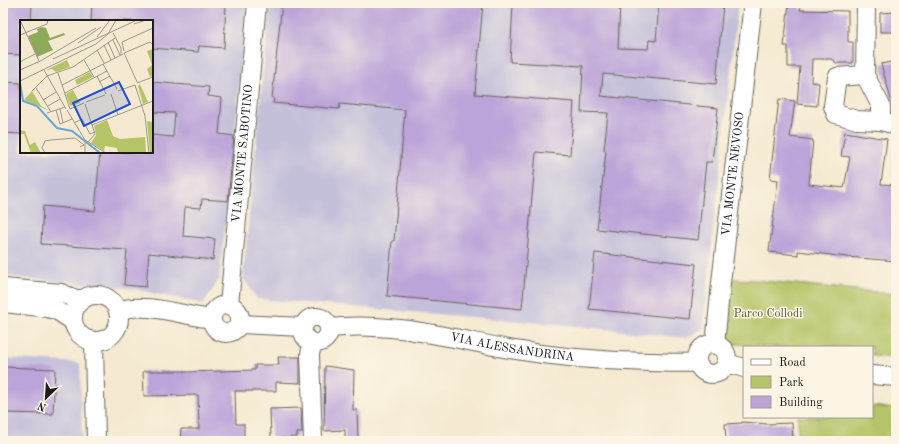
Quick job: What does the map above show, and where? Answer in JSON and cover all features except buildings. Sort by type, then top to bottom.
[{"type":"street","name":"VIA MONTE SABOTINO","points":[[229,305],[257,3]]},
{"type":"street","name":"VIA MONTE NEVOSO","points":[[715,345],[753,3]]},
{"type":"street","points":[[866,3],[865,75],[889,123]]},
{"type":"street","points":[[865,75],[837,77],[833,106],[836,114],[856,120],[889,123]]},
{"type":"street","points":[[3,288],[61,293],[76,299],[84,300]]},
{"type":"street","points":[[90,296],[103,297],[110,300],[118,310],[118,326],[109,338],[102,341],[94,341],[80,335],[73,321],[76,309],[90,296]]},
{"type":"street","points":[[3,303],[56,310],[73,321]]},
{"type":"street","points":[[224,305],[229,305],[238,310],[241,319],[240,324],[234,331],[226,334],[217,330],[212,323],[212,319],[215,310],[224,305]]},
{"type":"street","points":[[118,310],[125,308],[154,309],[212,319]]},
{"type":"street","points":[[316,316],[325,320],[329,328],[329,333],[325,340],[316,343],[312,343],[303,335],[303,327],[308,319],[316,316]]},
{"type":"street","points":[[240,324],[303,327]]},
{"type":"street","name":"VIA ALESSANDRINA","points":[[329,328],[364,327],[406,329],[510,349],[599,360],[636,362],[697,362]]},
{"type":"street","points":[[94,341],[96,441]]},
{"type":"street","points":[[312,343],[310,355],[313,441]]},
{"type":"street","points":[[710,344],[715,345],[723,349],[726,354],[727,363],[721,371],[706,374],[702,371],[697,362],[699,352],[702,348],[710,344]]},
{"type":"street","points":[[727,363],[743,368]]},
{"type":"street","points":[[873,375],[896,377]]},
{"type":"shaded area","points":[[3,3],[247,3],[219,280],[203,304],[134,289],[3,276]]},
{"type":"shaded area","points":[[270,3],[738,3],[703,328],[687,338],[576,326],[257,299],[243,278]]},
{"type":"shaded area","points":[[3,358],[80,363],[82,441],[3,441]]},
{"type":"green space","name":"Parco Collodi","points":[[733,279],[896,294],[896,358],[873,356],[873,346],[760,346],[735,344],[726,333]]},
{"type":"green space","points":[[873,406],[896,409],[896,441],[798,441],[798,418],[873,418]]}]
